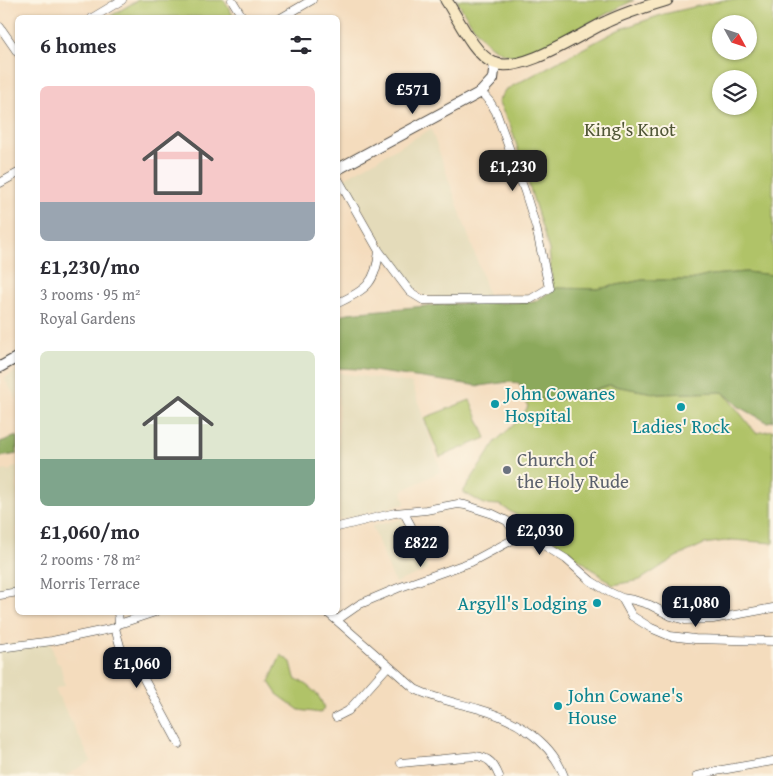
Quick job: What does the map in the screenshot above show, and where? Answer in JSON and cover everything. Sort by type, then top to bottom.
[{"type":"main road","points":[[446,0],[476,49],[495,63],[510,66],[527,62],[607,21],[667,0]]},
{"type":"street","points":[[97,15],[122,0]]},
{"type":"street","points":[[232,0],[241,15]]},
{"type":"street","points":[[286,15],[312,0]]},
{"type":"street","points":[[0,27],[15,49]]},
{"type":"street","points":[[340,168],[481,92],[493,79],[495,63]]},
{"type":"street","points":[[340,182],[379,250],[410,292],[423,300],[531,300],[549,288],[536,227],[496,112],[481,92]]},
{"type":"street","points":[[0,183],[15,175]]},
{"type":"street","points":[[340,302],[356,295],[372,281],[378,265],[379,250]]},
{"type":"street","points":[[0,367],[15,359]]},
{"type":"street","points":[[340,527],[395,513],[454,504],[466,504],[507,521],[518,537]]},
{"type":"street","points":[[404,513],[411,526]]},
{"type":"street","points":[[337,620],[360,604],[470,562],[518,537],[529,536],[566,559],[591,581],[609,592],[622,598],[650,605],[671,616],[685,620],[714,619],[773,608]]},
{"type":"street","points":[[0,595],[15,592]]},
{"type":"street","points":[[622,598],[632,616],[651,628],[670,636],[695,640],[773,641]]},
{"type":"street","points":[[118,615],[117,626],[122,653],[137,666],[179,744]]},
{"type":"street","points":[[0,648],[52,641],[117,626],[147,615]]},
{"type":"street","points":[[331,615],[415,689],[425,695],[482,710],[518,725],[549,749],[564,776]]},
{"type":"street","points":[[336,717],[348,711],[388,666]]},
{"type":"street","points":[[401,763],[475,756],[483,757],[491,761],[499,776]]},
{"type":"street","points":[[697,776],[773,761]]},
{"type":"shaded area","points":[[431,129],[489,300],[424,296],[407,282],[343,179]]},
{"type":"shaded area","points":[[15,372],[15,397],[4,378]]},
{"type":"shaded area","points":[[340,373],[412,383],[441,471],[402,491],[405,504],[340,520]]},
{"type":"shaded area","points":[[15,467],[15,588],[0,590],[0,472],[6,469],[9,471]]},
{"type":"shaded area","points":[[402,519],[428,569],[395,583],[372,526]]},
{"type":"shaded area","points":[[49,639],[57,663],[60,664],[65,685],[55,689],[91,761],[65,776],[0,776],[0,646]]},
{"type":"green space","points":[[138,0],[224,0],[233,15],[112,15]]},
{"type":"green space","points":[[456,0],[634,0],[532,52],[518,55],[506,54],[495,49],[477,32]]},
{"type":"green space","name":"King's Knot","points":[[724,0],[773,0],[773,275],[746,272],[711,275],[690,280],[642,280],[597,289],[556,288],[553,290],[549,250],[511,127],[498,102],[505,90],[618,30],[664,14]]},
{"type":"green space","points":[[746,272],[773,275],[773,421],[767,422],[738,406],[723,392],[659,394],[609,385],[564,399],[545,400],[531,397],[525,398],[519,383],[508,382],[480,386],[340,368],[340,316],[348,313],[448,304],[534,302],[556,288],[597,289],[642,280],[690,280],[711,275]]},
{"type":"green space","points":[[609,385],[659,394],[723,392],[756,433],[773,430],[773,543],[732,540],[704,544],[676,557],[640,580],[613,585],[546,534],[500,505],[484,504],[463,492],[496,441],[520,419],[528,407],[525,398],[564,399]]},
{"type":"green space","points":[[470,400],[486,438],[440,457],[424,418]]},
{"type":"green space","points":[[15,437],[15,454],[0,457],[0,442]]},
{"type":"green space","points":[[281,655],[291,662],[295,678],[319,698],[324,708],[320,713],[299,710],[277,694],[269,682]]},
{"type":"place","name":"John Cowanes Hospital","points":[[495,404]]},
{"type":"place","name":"Ladies' Rock","points":[[681,407]]},
{"type":"place","name":"Church of the Holy Rude","points":[[507,470]]},
{"type":"place","name":"Argyll's Lodging","points":[[597,603]]},
{"type":"place","name":"John Cowane's House","points":[[558,706]]}]
